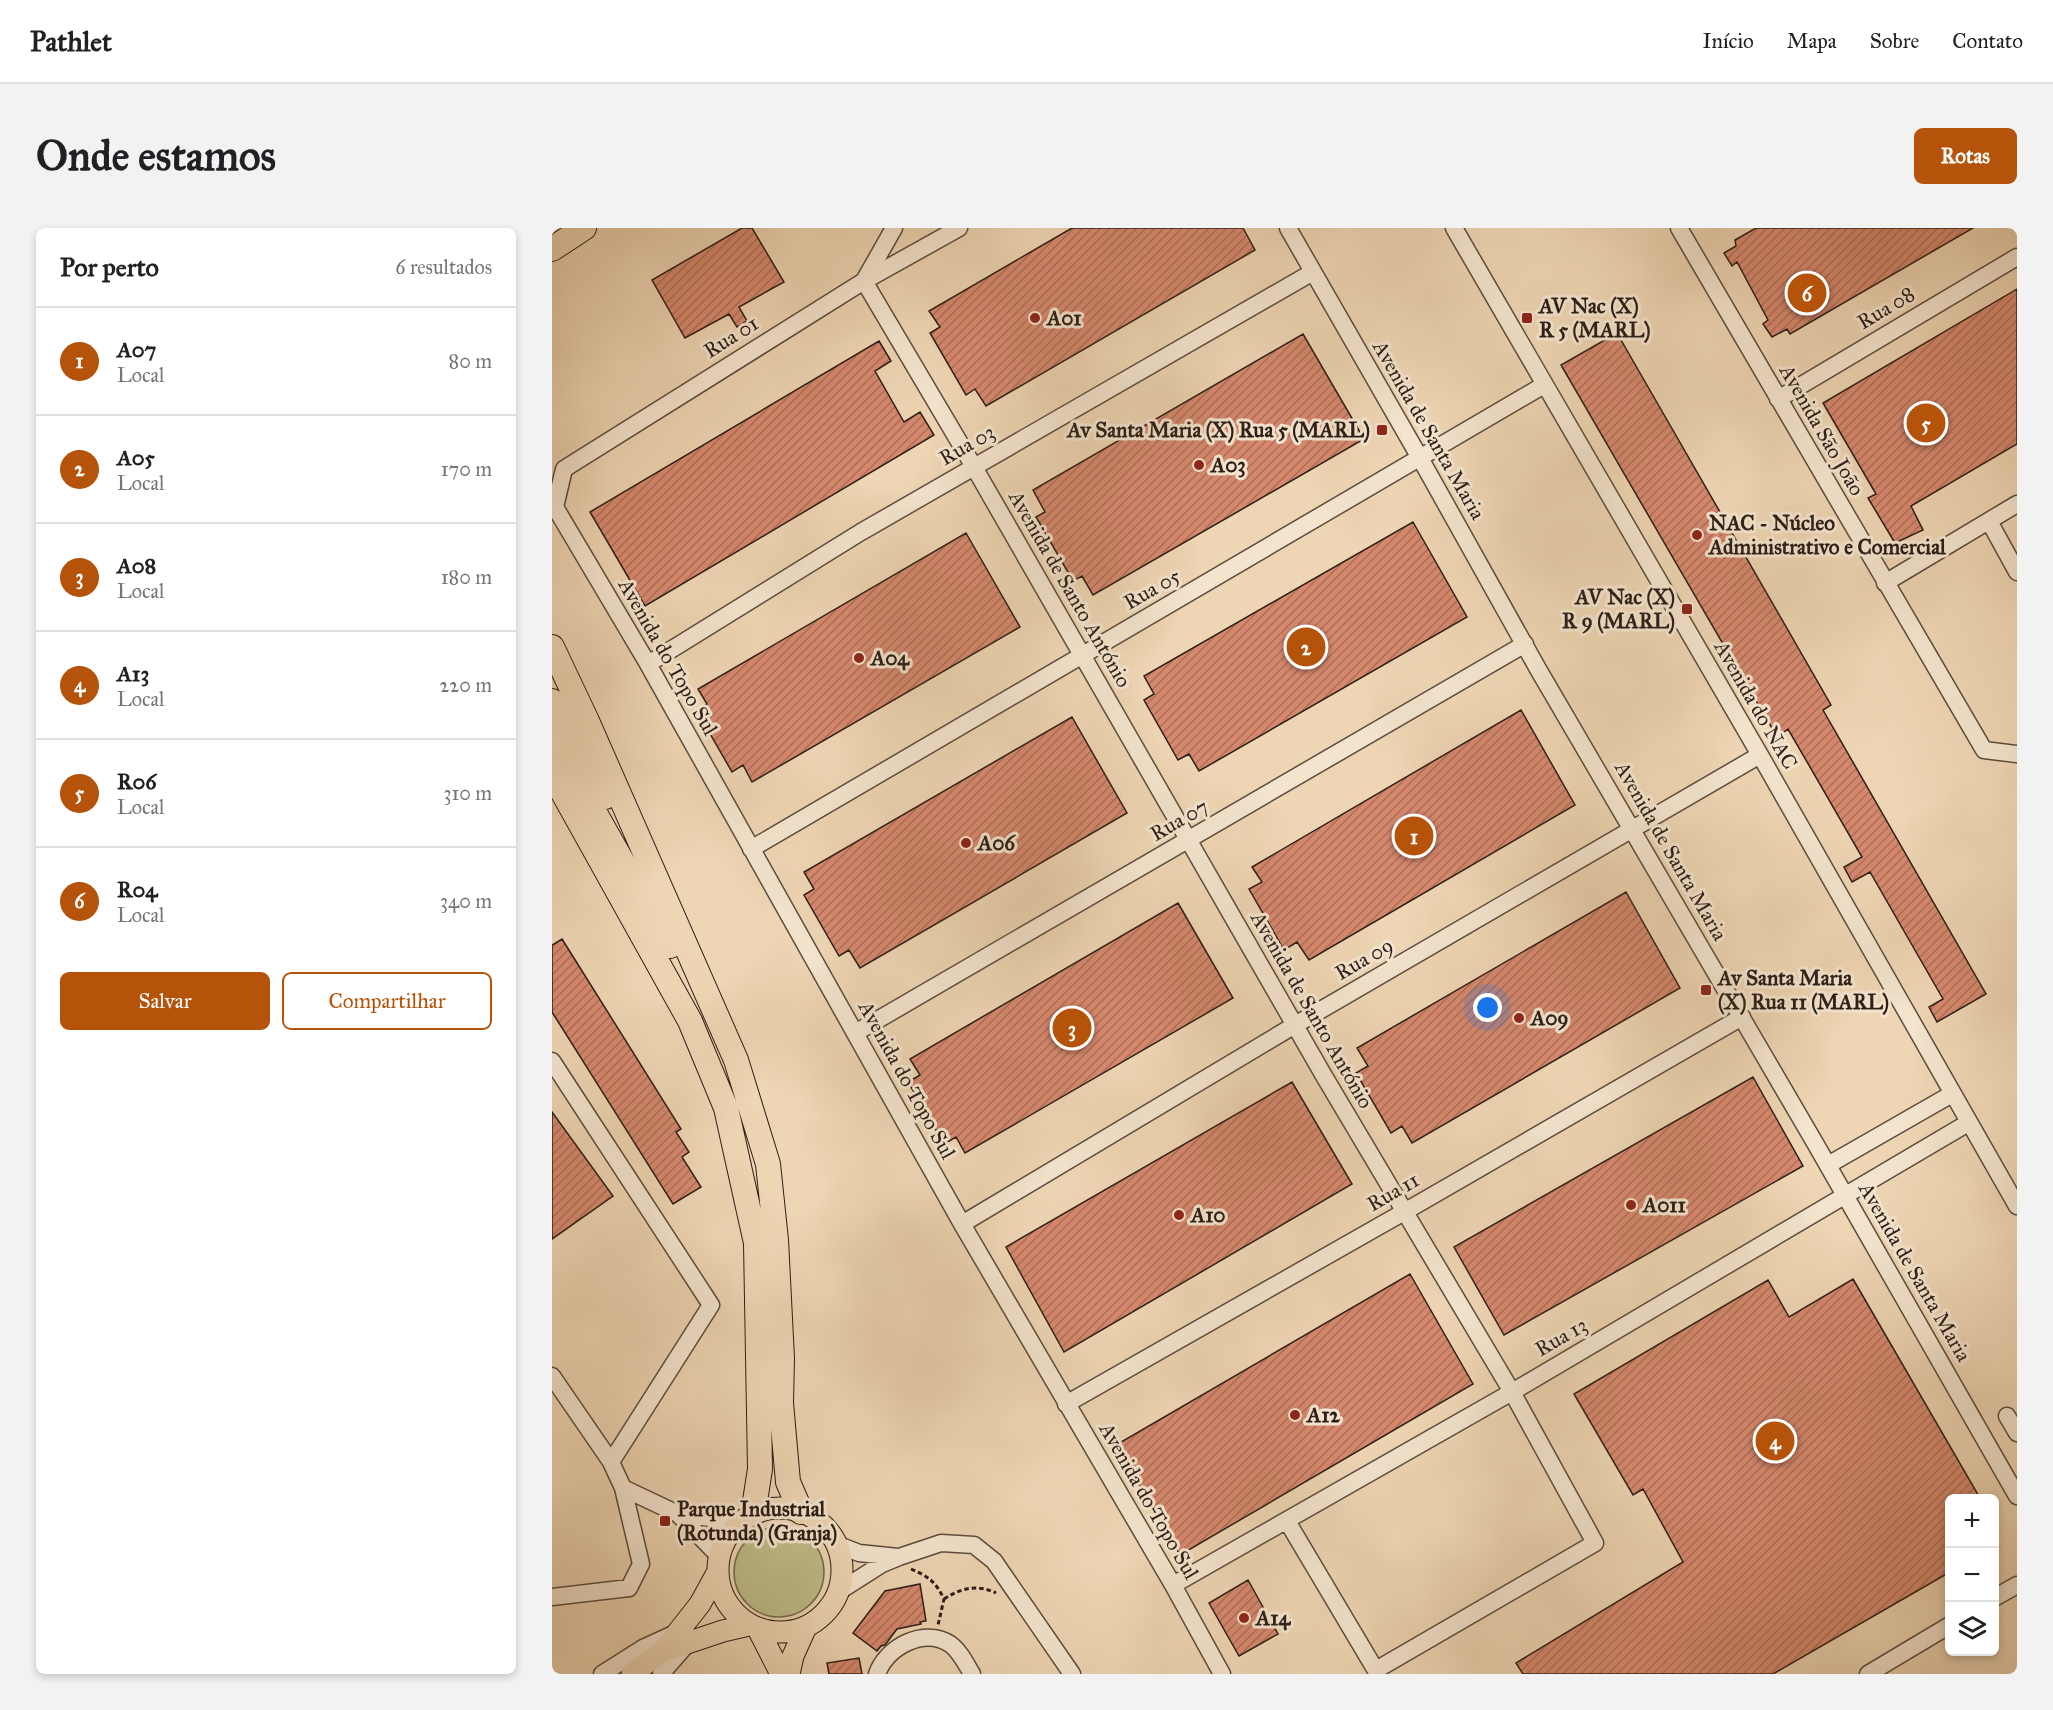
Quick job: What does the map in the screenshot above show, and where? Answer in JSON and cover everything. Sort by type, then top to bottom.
[{"type":"highway","points":[[552,234],[574,228]]},
{"type":"highway","points":[[552,249],[584,228]]},
{"type":"highway","points":[[552,647],[587,721],[736,1060],[768,1164],[776,1240],[782,1358],[781,1403],[788,1482],[801,1512]]},
{"type":"highway","points":[[552,700],[683,942]]},
{"type":"highway","points":[[552,738],[687,976],[726,1058],[756,1154],[776,1240]]},
{"type":"highway","points":[[552,773],[690,1021],[726,1108],[756,1243],[760,1469],[747,1518]]},
{"type":"main road","points":[[632,1674],[683,1637],[754,1627],[782,1632],[806,1627],[819,1618],[830,1606],[838,1592],[842,1576],[841,1560],[836,1545],[827,1531],[815,1520],[801,1512],[785,1508],[769,1509],[747,1518],[727,1537],[718,1564],[683,1637]]},
{"type":"main road","points":[[718,1564],[722,1594],[733,1612],[754,1627],[781,1674]]},
{"type":"main road","points":[[789,1674],[793,1656],[806,1627]]},
{"type":"street","points":[[864,281],[894,228]]},
{"type":"street","name":"Rua 01","points":[[555,507],[564,468],[864,281],[959,228]]},
{"type":"street","name":"Avenida de Santa Maria","points":[[1288,228],[1525,644],[1846,1196],[2016,1494]]},
{"type":"street","name":"Avenida do NAC","points":[[1454,228],[1760,754],[2017,1206]]},
{"type":"street","name":"Avenida São João","points":[[1678,228],[1984,750],[2017,754]]},
{"type":"street","name":"Rua 08","points":[[1778,399],[2017,257]]},
{"type":"street","name":"Rua 03","points":[[648,664],[861,532],[1313,272]]},
{"type":"street","name":"Avenida de Santo António","points":[[864,281],[974,467],[1294,1025],[1512,1392],[1595,1544],[1377,1672]]},
{"type":"street","name":"Rua 05","points":[[751,849],[1544,385]]},
{"type":"street","points":[[1885,583],[2017,504]]},
{"type":"street","name":"Avenida do Topo Sul","points":[[555,507],[648,664],[962,1224],[1173,1585],[1222,1674]]},
{"type":"street","points":[[1989,521],[2017,572]]},
{"type":"street","name":"Rua 07","points":[[855,1033],[1525,644]]},
{"type":"street","name":"Rua 09","points":[[962,1224],[1294,1025],[1760,754]]},
{"type":"street","name":"Rua 11","points":[[1066,1404],[1742,1017]]},
{"type":"street","points":[[552,1060],[711,1305],[611,1462]]},
{"type":"street","points":[[1828,1165],[1952,1094]]},
{"type":"street","name":"Rua 13","points":[[1173,1585],[1512,1392],[1968,1123]]},
{"type":"street","points":[[552,1597],[629,1588],[640,1564],[623,1488],[611,1462],[554,1383]]},
{"type":"street","points":[[2007,1416],[2017,1433]]},
{"type":"street","points":[[623,1488],[678,1514],[747,1518]]},
{"type":"street","points":[[678,1514],[718,1564]]},
{"type":"street","points":[[1287,1521],[1377,1672]]},
{"type":"street","points":[[838,1592],[882,1564],[899,1557],[941,1543],[974,1545],[994,1561],[1072,1674]]},
{"type":"street","points":[[836,1545],[859,1553],[899,1557]]},
{"type":"street","points":[[1999,1596],[2017,1585]]},
{"type":"street","points":[[1868,1674],[1945,1628]]},
{"type":"street","points":[[602,1674],[644,1648],[683,1637]]},
{"type":"street","points":[[661,1674],[683,1637]]},
{"type":"street","points":[[877,1674],[884,1660],[900,1646],[927,1637],[944,1641],[956,1649],[972,1674]]},
{"type":"path","points":[[899,1557],[910,1569],[926,1575],[937,1584],[944,1599],[935,1639]]},
{"type":"path","points":[[944,1599],[956,1592],[975,1587],[1023,1601]]},
{"type":"shaded area","points":[[779,1527],[796,1531],[811,1540],[820,1555],[824,1572],[820,1589],[811,1604],[796,1613],[779,1617],[762,1613],[747,1604],[738,1589],[734,1572],[738,1555],[747,1540],[762,1531]]},
{"type":"building","points":[[742,228],[752,228],[784,282],[739,307],[747,321],[737,327],[729,314],[685,338],[652,280]]},
{"type":"building","name":"A01","points":[[1072,228],[1243,228],[1255,250],[986,406],[975,389],[966,395],[930,333],[940,327],[929,311]]},
{"type":"building","points":[[1756,228],[1973,228],[1790,334],[1787,329],[1772,337],[1763,324],[1768,320],[1737,262],[1732,266],[1724,253],[1736,246],[1735,240]]},
{"type":"building","points":[[2017,289],[2017,444],[1911,506],[1923,530],[1895,543],[1868,498],[1876,494],[1823,403]]},
{"type":"building","name":"NAC - Núcleo Administrativo e Comercial","points":[[1617,333],[1831,705],[1823,710],[1986,994],[1937,1022],[1929,1007],[1943,999],[1870,872],[1852,882],[1844,867],[1862,857],[1788,729],[1777,737],[1561,365]]},
{"type":"building","name":"A03","points":[[1303,334],[1364,439],[1093,595],[1082,576],[1073,581],[1036,517],[1045,512],[1033,490]]},
{"type":"building","points":[[879,341],[891,361],[875,371],[904,422],[920,412],[934,435],[645,606],[590,512]]},
{"type":"building","points":[[1413,522],[1467,617],[1199,771],[1189,754],[1178,760],[1144,700],[1154,694],[1144,676]]},
{"type":"building","name":"A04","points":[[966,533],[1020,627],[752,782],[743,765],[732,772],[697,711],[707,704],[698,689]]},
{"type":"building","points":[[1521,710],[1575,805],[1309,960],[1297,942],[1284,950],[1249,889],[1262,882],[1252,867]]},
{"type":"building","name":"A06","points":[[1072,717],[1127,813],[860,968],[849,950],[839,956],[804,895],[814,889],[804,872]]},
{"type":"building","name":"A09","points":[[1626,892],[1680,988],[1412,1143],[1402,1126],[1391,1133],[1356,1073],[1368,1066],[1357,1048]]},
{"type":"building","points":[[1178,903],[1233,998],[965,1153],[956,1137],[944,1144],[908,1082],[920,1075],[910,1059]]},
{"type":"building","points":[[562,939],[681,1129],[676,1132],[689,1152],[682,1157],[701,1187],[673,1204],[552,1012],[552,945]]},
{"type":"building","name":"A011","points":[[1753,1077],[1803,1166],[1504,1335],[1454,1247]]},
{"type":"building","name":"A10","points":[[1292,1082],[1352,1184],[1064,1352],[1006,1247]]},
{"type":"building","points":[[552,1112],[613,1196],[552,1239]]},
{"type":"building","name":"A12","points":[[1410,1274],[1473,1384],[1180,1555],[1116,1445]]},
{"type":"building","points":[[1853,1279],[1978,1494],[1945,1494],[1945,1575],[1773,1674],[1523,1674],[1516,1663],[1683,1562],[1643,1489],[1633,1495],[1574,1394],[1768,1280],[1789,1317]]},
{"type":"building","name":"A14","points":[[1248,1580],[1278,1634],[1239,1656],[1209,1603]]},
{"type":"building","points":[[920,1584],[926,1621],[897,1629],[885,1645],[877,1651],[853,1633],[885,1591]]},
{"type":"building","points":[[859,1658],[862,1674],[829,1674],[827,1663]]},
{"type":"place","name":"R04","points":[[1807,293]]},
{"type":"place","name":"A01","points":[[1035,318]]},
{"type":"place","name":"AV Nac (X) R 5 (MARL)","points":[[1527,318]]},
{"type":"place","name":"R06","points":[[1926,423]]},
{"type":"place","name":"Av Santa Maria (X) Rua 5 (MARL)","points":[[1382,430]]},
{"type":"place","name":"A03","points":[[1199,465]]},
{"type":"place","name":"NAC - Núcleo Administrativo e Comercial","points":[[1697,535]]},
{"type":"place","name":"AV Nac (X) R 9 (MARL)","points":[[1687,609]]},
{"type":"place","name":"A05","points":[[1306,647]]},
{"type":"place","name":"A04","points":[[859,658]]},
{"type":"place","name":"A07","points":[[1414,836]]},
{"type":"place","name":"A06","points":[[966,843]]},
{"type":"place","name":"Av Santa Maria (X) Rua 11 (MARL)","points":[[1706,990]]},
{"type":"place","name":"A09","points":[[1519,1018]]},
{"type":"place","name":"A08","points":[[1072,1028]]},
{"type":"place","name":"A011","points":[[1631,1205]]},
{"type":"place","name":"A10","points":[[1179,1215]]},
{"type":"place","name":"A12","points":[[1295,1415]]},
{"type":"place","name":"A13","points":[[1775,1441]]},
{"type":"place","name":"Parque Industrial (Rotunda) (Granja)","points":[[665,1521]]},
{"type":"place","name":"A14","points":[[1244,1618]]}]
